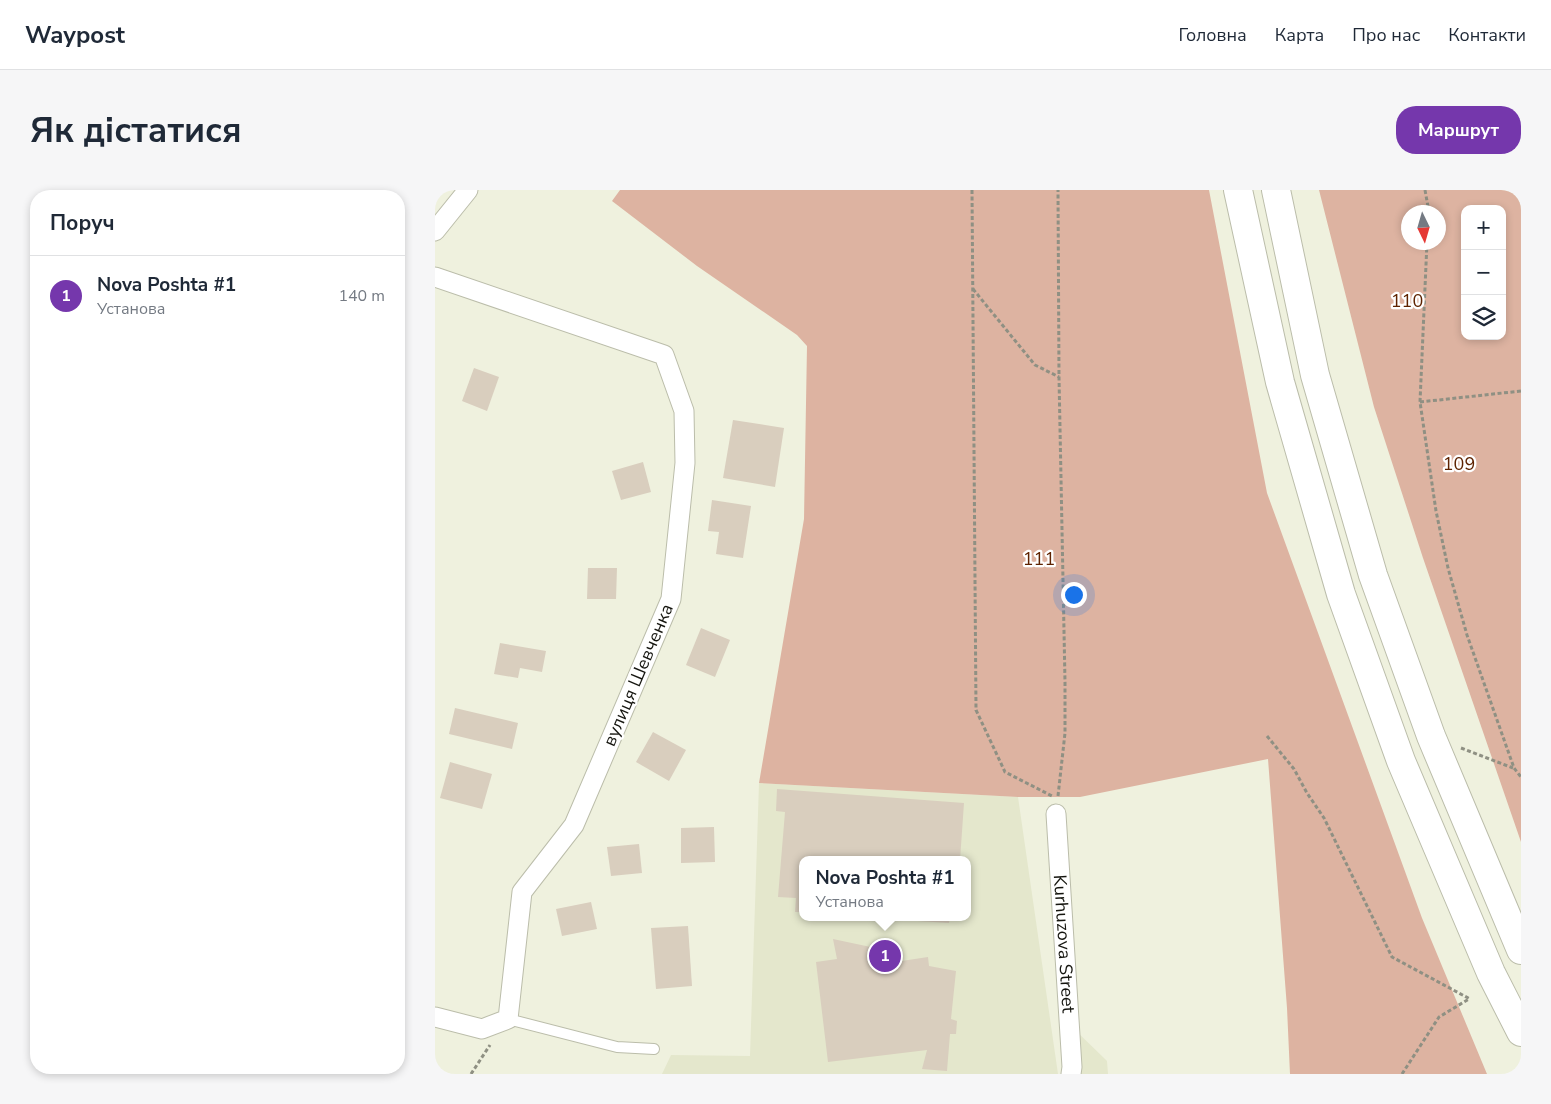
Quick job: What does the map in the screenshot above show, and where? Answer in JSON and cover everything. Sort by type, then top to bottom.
[{"type":"main road","points":[[1238,190],[1280,382],[1341,594],[1401,761],[1491,973],[1521,1032]]},
{"type":"main road","points":[[1276,190],[1315,375],[1373,575],[1431,736],[1521,950]]},
{"type":"street","points":[[435,231],[468,190]]},
{"type":"street","name":"вулиця Шевченка","points":[[435,277],[664,355],[684,411],[685,463],[671,599],[574,825],[522,892],[508,1019]]},
{"type":"street","name":"Kurhuzova Street","points":[[1056,814],[1073,1067],[1071,1074]]},
{"type":"street","points":[[435,1017],[482,1029],[508,1019]]},
{"type":"lane","points":[[508,1019],[617,1047],[654,1049]]},
{"type":"path","points":[[972,190],[976,710],[1005,772],[1057,799],[1065,733],[1058,190]]},
{"type":"path","points":[[1425,190],[1428,205]]},
{"type":"path","points":[[1427,250],[1421,402],[1437,510],[1448,568],[1467,635],[1514,768],[1521,777]]},
{"type":"path","points":[[973,289],[1035,365],[1059,377]]},
{"type":"path","points":[[1421,402],[1521,391]]},
{"type":"path","points":[[1267,736],[1294,769],[1307,794],[1324,818],[1392,957],[1470,999],[1439,1017],[1401,1074]]},
{"type":"path","points":[[1431,736],[1514,768]]},
{"type":"shaded area","points":[[759,783],[1018,797],[1058,1074],[662,1074],[671,1055],[750,1056]]},
{"type":"shaded area","points":[[1074,1029],[1107,1061],[1108,1074],[1079,1074]]},
{"type":"green space","name":"111","points":[[620,190],[1209,190],[1267,493],[1422,918],[1487,1074],[1290,1074],[1287,1008],[1268,759],[1080,797],[1018,797],[759,783],[804,519],[807,346],[797,335],[697,266],[612,201]]},
{"type":"green space","points":[[1319,190],[1521,190],[1521,842],[1423,558],[1374,407]]},
{"type":"building","points":[[474,368],[499,377],[487,411],[462,401]]},
{"type":"building","points":[[733,420],[784,428],[775,487],[723,478]]},
{"type":"building","points":[[643,462],[651,492],[621,500],[612,471]]},
{"type":"building","points":[[712,500],[751,506],[743,558],[716,554],[719,532],[708,531]]},
{"type":"building","points":[[588,568],[617,568],[616,599],[587,599]]},
{"type":"building","points":[[701,628],[730,640],[715,677],[686,665]]},
{"type":"building","points":[[500,643],[546,651],[542,672],[520,668],[518,678],[494,674]]},
{"type":"building","points":[[455,708],[518,723],[512,749],[449,734]]},
{"type":"building","points":[[653,732],[686,750],[669,781],[636,762]]},
{"type":"building","points":[[450,762],[492,774],[482,809],[440,798]]},
{"type":"building","points":[[777,789],[964,803],[960,856],[799,856],[799,912],[795,912],[796,898],[778,897],[785,812],[776,811]]},
{"type":"building","points":[[714,827],[715,862],[681,863],[681,828]]},
{"type":"building","points":[[639,844],[642,873],[611,876],[607,847]]},
{"type":"building","points":[[591,902],[597,929],[562,936],[556,909]]},
{"type":"building","points":[[918,921],[949,921],[949,923]]},
{"type":"building","points":[[688,926],[692,986],[656,989],[651,928]]},
{"type":"building","points":[[833,939],[894,952],[895,962],[928,957],[929,966],[956,971],[951,1019],[957,1021],[956,1034],[950,1034],[947,1071],[922,1069],[927,1050],[828,1062],[816,962],[837,959]]},
{"type":"place","name":"Nova Poshta #1","points":[[885,956]]},
{"type":"park label","name":"110","points":[[1407,301]]},
{"type":"park label","name":"109","points":[[1459,464]]}]
